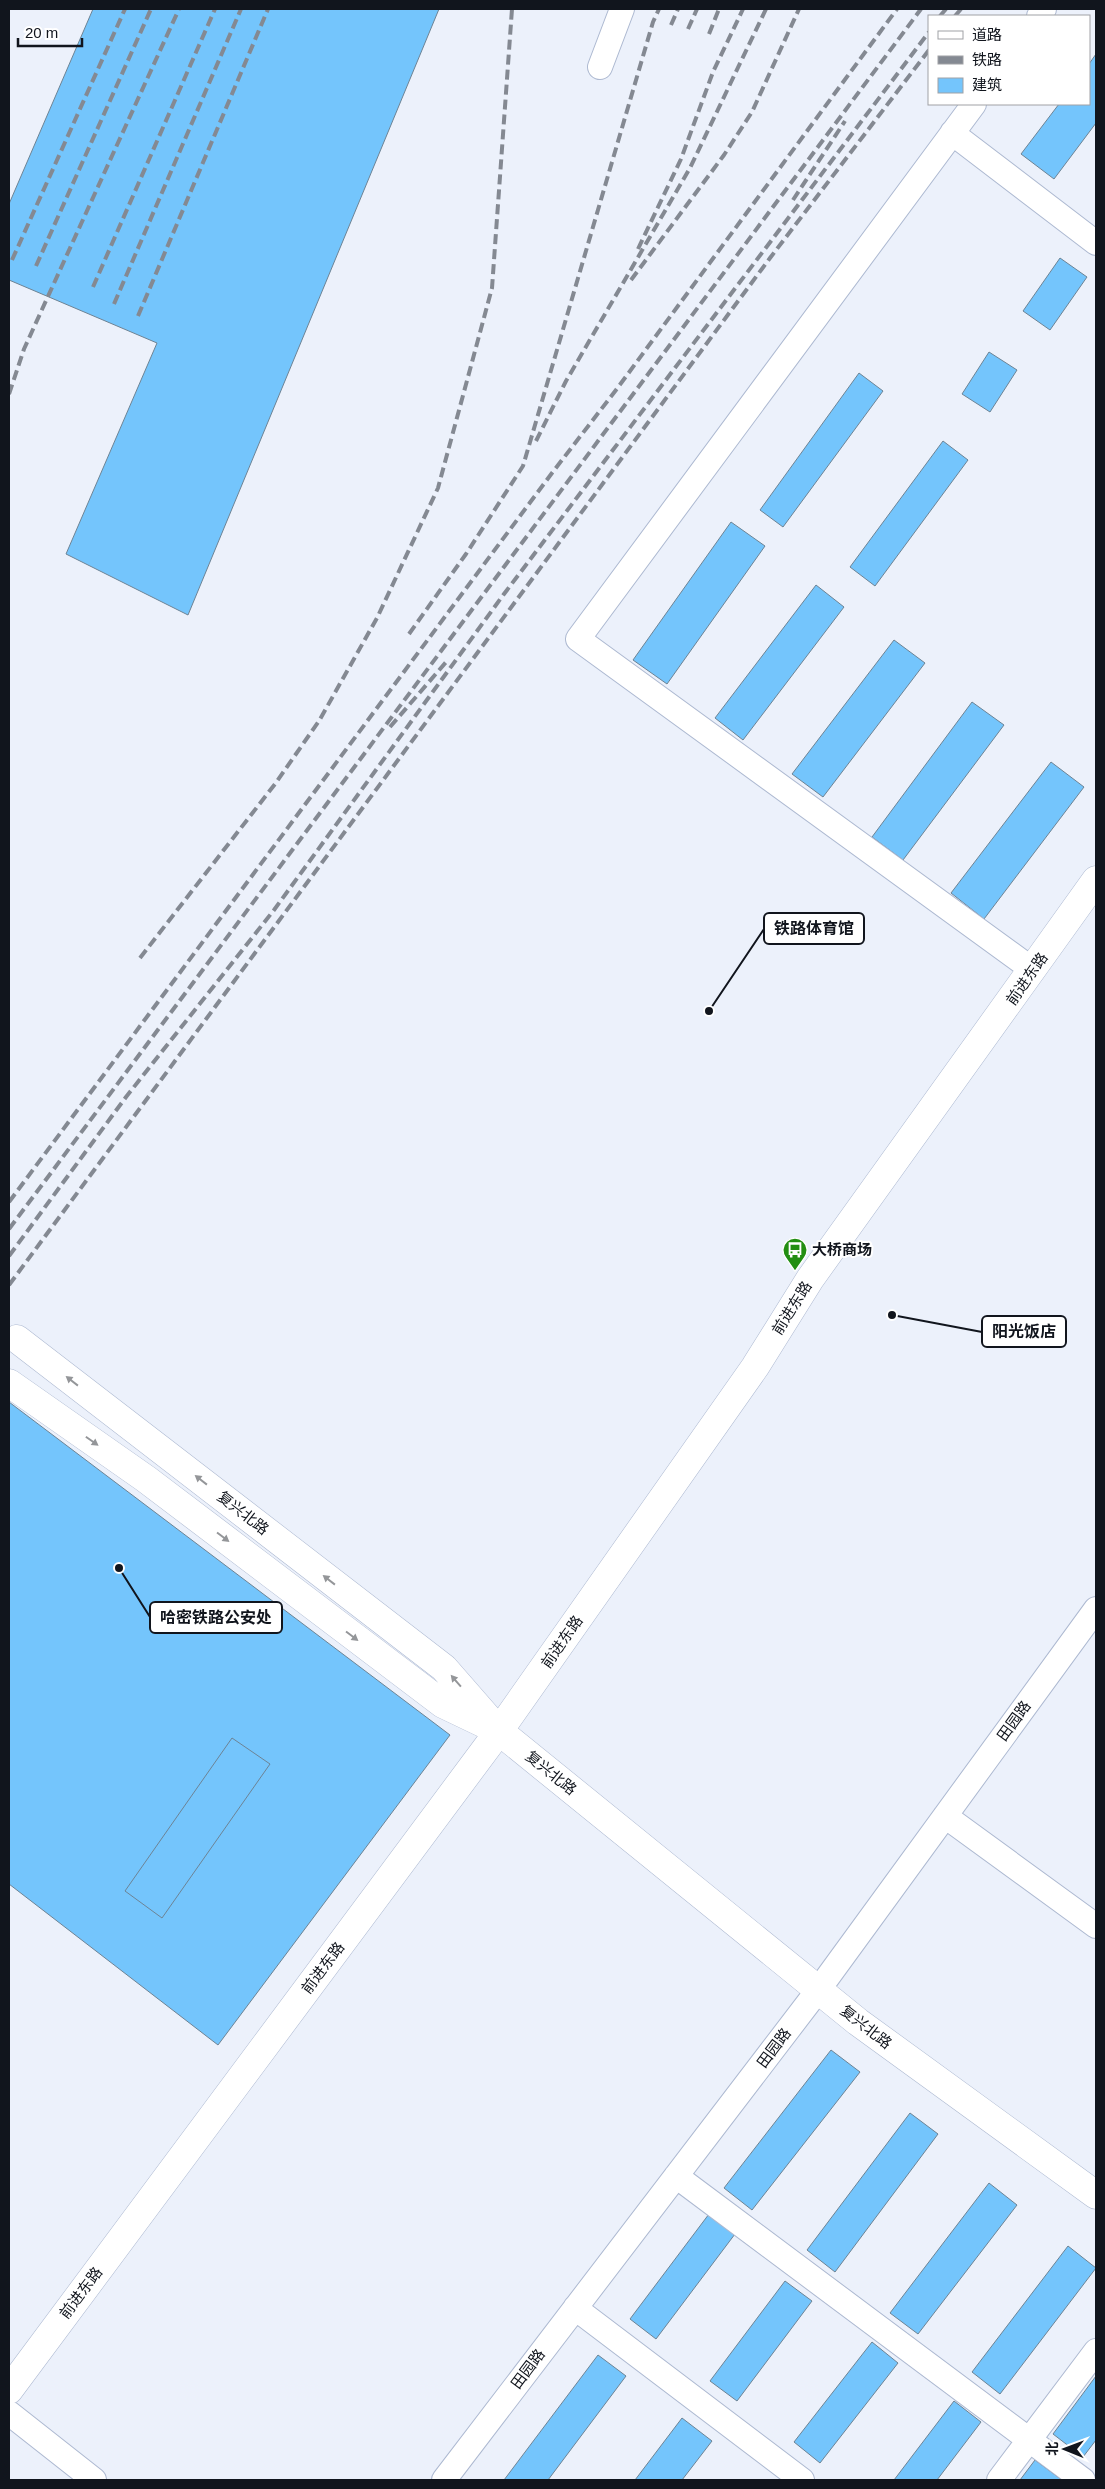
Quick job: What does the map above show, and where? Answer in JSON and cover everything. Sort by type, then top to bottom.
[{"type":"street","points":[[600,67],[622,9]]},
{"type":"street","points":[[973,105],[578,639],[1033,970]]},
{"type":"street","points":[[952,133],[1096,243]]},
{"type":"street","name":"前进东路","points":[[9,2390],[499,1731],[755,1367],[810,1279],[1096,880]]},
{"type":"street","name":"复兴北路","points":[[17,1339],[444,1668],[499,1731],[858,2022],[1096,2195]]},
{"type":"street","points":[[9,1383],[146,1479],[443,1704],[499,1731]]},
{"type":"street","name":"田园路","points":[[444,2480],[819,1989],[1096,1609]]},
{"type":"street","points":[[945,1816],[1096,1926]]},
{"type":"street","points":[[676,2176],[1083,2480]]},
{"type":"street","points":[[576,2308],[802,2480]]},
{"type":"street","points":[[999,2480],[1096,2351]]},
{"type":"street","points":[[9,2413],[94,2480]]},
{"type":"building","points":[[93,9],[439,9],[188,615],[66,554],[157,343],[9,280],[9,204]]},
{"type":"building","points":[[1096,54],[1096,123],[1054,179],[1021,154],[1058,105],[1090,105],[1090,63]]},
{"type":"building","points":[[1060,258],[1087,277],[1050,330],[1023,311]]},
{"type":"building","points":[[989,352],[1017,370],[990,412],[962,394]]},
{"type":"building","points":[[859,373],[883,391],[783,527],[760,510]]},
{"type":"building","points":[[943,441],[968,460],[875,586],[850,567]]},
{"type":"building","points":[[731,522],[765,546],[667,684],[633,660]]},
{"type":"building","points":[[816,585],[844,607],[743,740],[715,718]]},
{"type":"building","points":[[894,640],[925,663],[823,797],[792,774]]},
{"type":"building","points":[[972,702],[1004,725],[903,860],[872,837]]},
{"type":"building","points":[[1051,762],[1084,787],[984,919],[951,893]]},
{"type":"building","points":[[9,1402],[450,1735],[218,2045],[9,1884]]},
{"type":"building","points":[[232,1738],[270,1764],[162,1918],[125,1891]]},
{"type":"building","points":[[831,2050],[860,2072],[752,2210],[724,2188]]},
{"type":"building","points":[[910,2113],[938,2134],[835,2272],[807,2250]]},
{"type":"building","points":[[989,2183],[1017,2205],[918,2334],[890,2313]]},
{"type":"building","points":[[709,2214],[735,2234],[656,2339],[630,2319]]},
{"type":"building","points":[[1068,2246],[1096,2268],[1000,2394],[972,2372]]},
{"type":"building","points":[[785,2281],[812,2301],[737,2401],[710,2381]]},
{"type":"building","points":[[872,2342],[898,2363],[820,2463],[794,2442]]},
{"type":"building","points":[[598,2355],[626,2376],[548,2480],[504,2480]]},
{"type":"building","points":[[1096,2376],[1096,2440],[1083,2457],[1053,2434]]},
{"type":"building","points":[[954,2401],[981,2422],[937,2480],[894,2480]]},
{"type":"building","points":[[682,2418],[712,2441],[682,2480],[635,2480]]},
{"type":"building","points":[[1035,2460],[1062,2480],[1020,2480]]},
{"type":"railway","points":[[12,260],[125,9]]},
{"type":"railway","points":[[36,266],[151,9]]},
{"type":"railway","points":[[9,394],[24,349],[179,9]]},
{"type":"railway","points":[[93,287],[215,9]]},
{"type":"railway","points":[[114,304],[241,9]]},
{"type":"railway","points":[[138,316],[268,9]]},
{"type":"railway","points":[[140,958],[275,784],[319,721],[377,618],[438,488],[492,288],[512,9]]},
{"type":"railway","points":[[409,634],[466,554],[523,466],[653,22],[659,9]]},
{"type":"railway","points":[[671,25],[678,9]]},
{"type":"railway","points":[[688,29],[697,9]]},
{"type":"railway","points":[[709,34],[719,9]]},
{"type":"railway","points":[[638,249],[681,159],[713,72],[743,9]]},
{"type":"railway","points":[[536,441],[566,381],[690,168],[766,9]]},
{"type":"railway","points":[[631,280],[724,155],[752,112],[799,9]]},
{"type":"railway","points":[[9,1202],[552,473],[616,390],[897,9]]},
{"type":"railway","points":[[9,1229],[921,9]]},
{"type":"railway","points":[[941,15],[946,9]]},
{"type":"railway","points":[[956,15],[961,9]]},
{"type":"railway","points":[[9,1256],[126,1097],[274,910],[504,594],[928,33]]},
{"type":"railway","points":[[9,1285],[770,258],[928,51]]},
{"type":"railway","points":[[793,200],[845,121]]},
{"type":"railway","points":[[390,727],[447,661]]},
{"type":"place","name":"铁路体育馆","points":[[709,1011]]},
{"type":"place","name":"大桥商场","points":[[795,1271]]},
{"type":"place","name":"阳光饭店","points":[[892,1315]]},
{"type":"place","name":"哈密铁路公安处","points":[[119,1568]]}]
